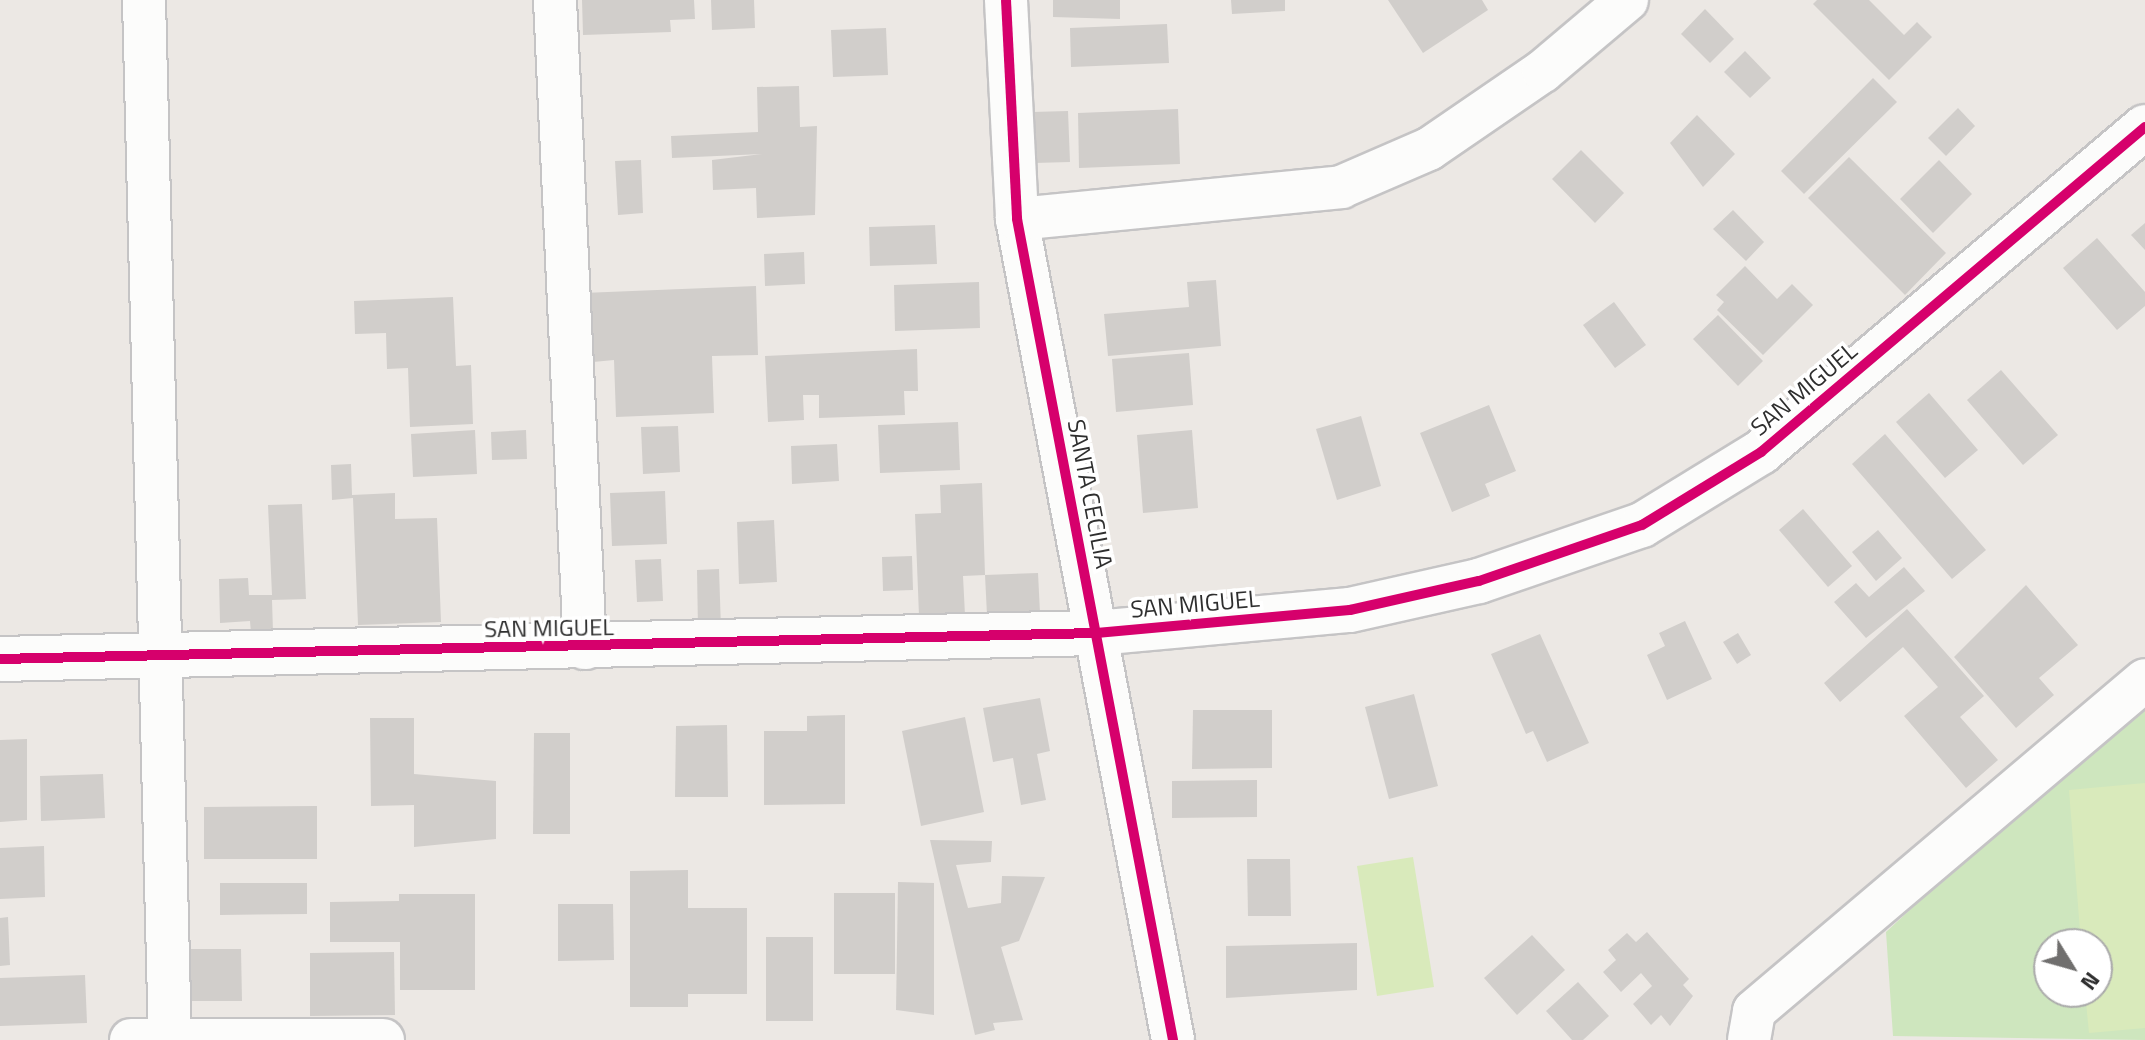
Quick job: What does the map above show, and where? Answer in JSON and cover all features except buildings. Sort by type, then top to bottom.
[{"type":"street","points":[[144,0],[160,656],[157,1039],[383,1040]]},
{"type":"street","points":[[555,0],[585,648]]},
{"type":"street","name":"SANTA CECILIA","points":[[1006,0],[1017,219],[1173,1040]]},
{"type":"street","points":[[1017,219],[1341,187],[1429,149],[1543,71],[1627,0]]},
{"type":"street","name":"SAN MIGUEL","points":[[0,659],[585,648],[1096,633],[1350,610],[1479,581],[1642,525],[1761,452],[2145,127]]},
{"type":"street","points":[[1749,1040],[1754,1011],[2145,680]]},
{"type":"green space","points":[[2145,709],[2145,1040],[1893,1036],[1886,932],[2031,798]]},
{"type":"green space","points":[[2145,783],[2145,1028],[2089,1033],[2087,1008],[2113,1008],[2113,928],[2080,928],[2069,790]]},
{"type":"green space","points":[[1413,857],[1434,987],[1377,996],[1357,866]]},
{"type":"cycle path","points":[[1006,0],[1017,219],[1173,1040]]},
{"type":"cycle path","points":[[0,659],[1096,633],[1350,610],[1479,581],[1642,525],[1761,452],[2145,127]]}]
